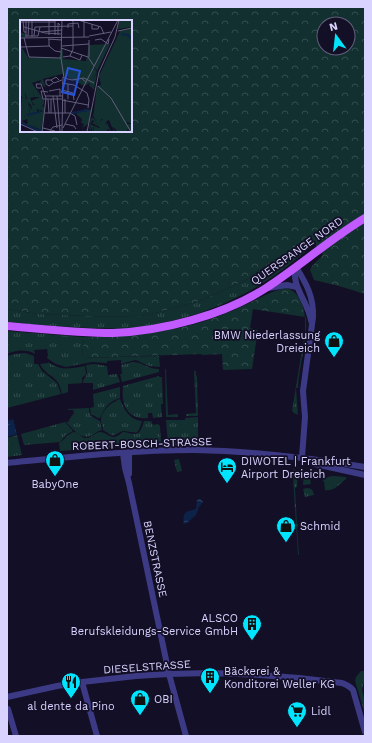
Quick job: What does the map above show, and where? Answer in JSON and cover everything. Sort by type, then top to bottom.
[{"type":"main road","name":"QUERSPANGE NORD","points":[[7,326],[99,332],[123,332],[176,324],[205,316],[235,304],[265,288],[296,267],[338,235],[365,218]]},
{"type":"street","points":[[296,267],[294,276],[308,311],[311,333]]},
{"type":"street","points":[[296,267],[307,286],[313,304],[314,316],[303,391],[306,417],[302,457]]},
{"type":"street","points":[[265,288],[286,285],[298,288]]},
{"type":"street","name":"ROBERT-BOSCH-STRASSE","points":[[7,463],[76,456],[201,450],[274,454],[365,467]]},
{"type":"street","name":"BENZSTRASSE","points":[[126,453],[128,480],[169,674],[186,736]]},
{"type":"street","name":"ROBERT-BOSCH-STRASSE","points":[[302,457],[315,464],[365,476]]},
{"type":"street","name":"DIESELSTRASSE","points":[[7,697],[82,682],[169,674],[211,673],[310,679],[342,683],[351,687],[365,732]]},
{"type":"street","points":[[82,682],[96,736]]},
{"type":"street","points":[[8,709],[16,736]]},
{"type":"green space","points":[[7,7],[365,7],[365,294],[314,280],[310,270],[323,255],[315,244],[285,268],[280,261],[273,259],[248,279],[200,301],[135,317],[38,314],[7,309]]},
{"type":"green space","points":[[273,259],[280,261],[285,268],[268,280],[230,301],[211,309],[170,321],[128,328],[92,328],[7,322],[7,309],[38,314],[86,316],[135,317],[151,314],[200,301],[248,279]]},
{"type":"green space","points":[[287,288],[295,293],[302,304],[305,317],[253,309],[250,328],[258,330],[252,369],[223,370],[222,354],[82,358],[84,337],[134,335],[185,326],[201,322],[239,308],[272,292]]},
{"type":"green space","points":[[305,317],[306,335],[305,344],[298,388],[296,388],[298,415],[292,411],[305,331]]},
{"type":"green space","points":[[7,331],[84,337],[82,358],[159,356],[160,367],[149,366],[136,360],[121,364],[121,360],[107,361],[107,363],[92,362],[66,367],[56,364],[47,358],[47,349],[34,350],[35,354],[28,351],[21,351],[7,354]]},
{"type":"green space","points":[[25,353],[34,356],[34,364],[38,364],[42,371],[57,383],[61,394],[7,408],[7,356]]},
{"type":"green space","points":[[48,362],[61,368],[85,366],[86,374],[82,378],[82,383],[68,384],[68,392],[62,394],[57,381],[44,370],[40,364]]},
{"type":"green space","points":[[132,362],[159,369],[159,372],[122,382],[120,374],[122,374],[121,365]]},
{"type":"green space","points":[[94,364],[107,366],[108,375],[117,374],[120,382],[93,390],[93,383],[83,383],[83,380],[87,373],[86,365]]},
{"type":"green space","points":[[165,369],[168,415],[178,414],[178,417],[166,417]]},
{"type":"green space","points":[[194,371],[196,371],[197,376],[198,416],[186,416],[186,414],[196,413]]},
{"type":"green space","points":[[159,376],[162,377],[162,417],[153,418],[152,413],[148,413],[148,418],[141,418],[130,414],[124,405],[123,386]]},
{"type":"green space","points":[[120,387],[120,398],[107,405],[100,418],[91,414],[90,408],[94,407],[93,394]]},
{"type":"green space","points":[[120,399],[128,414],[134,419],[142,421],[138,431],[136,432],[123,431],[112,435],[103,430],[101,416],[108,407]]},
{"type":"green space","points":[[89,408],[93,418],[100,421],[102,430],[87,437],[77,433],[66,422],[68,422],[74,413],[73,410],[68,409]]},
{"type":"green space","points":[[198,417],[197,445],[168,445],[166,420],[185,420],[185,418]]},
{"type":"green space","points":[[144,421],[151,421],[153,425],[158,424],[160,426],[161,441],[159,445],[60,451],[59,443],[72,432],[87,438],[100,432],[113,437],[123,432],[137,434],[141,430]]},
{"type":"green space","points":[[65,422],[73,431],[66,435],[60,442],[24,445],[21,434]]},
{"type":"green space","points":[[17,435],[22,455],[7,457],[7,438]]},
{"type":"green space","points":[[179,459],[182,471],[177,472],[174,460]]},
{"type":"green space","points":[[293,469],[298,472],[297,487],[295,488],[299,555],[298,555]]},
{"type":"green space","points":[[304,473],[309,473],[311,484],[303,485]]},
{"type":"green space","points":[[334,476],[347,478],[340,485],[331,490],[325,490],[324,481],[322,480]]},
{"type":"green space","points":[[307,488],[312,490],[314,495],[305,497],[303,489]]},
{"type":"green space","points":[[361,671],[365,671],[365,680],[362,690],[365,701],[365,714],[355,681],[356,677]]},
{"type":"water","points":[[13,419],[17,434],[7,437],[7,421]]},
{"type":"water","points":[[199,499],[203,502],[196,515],[187,523],[183,523],[186,512],[196,509],[197,500]]},
{"type":"place","name":"BMW Niederlassung Dreieich","points":[[334,358]]},
{"type":"place","name":"BabyOne","points":[[55,477]]},
{"type":"place","name":"DIWOTEL | Frankfurt Airport Dreieich","points":[[227,484]]},
{"type":"place","name":"Schmid","points":[[286,543]]},
{"type":"place","name":"ALSCO Berufskleidungs-Service GmbH","points":[[252,641]]},
{"type":"place","name":"Bäckerei & Konditorei Weller KG","points":[[210,694]]},
{"type":"place","name":"al dente da Pino","points":[[71,699]]},
{"type":"place","name":"OBI","points":[[140,716]]},
{"type":"place","name":"Lidl","points":[[297,728]]}]
